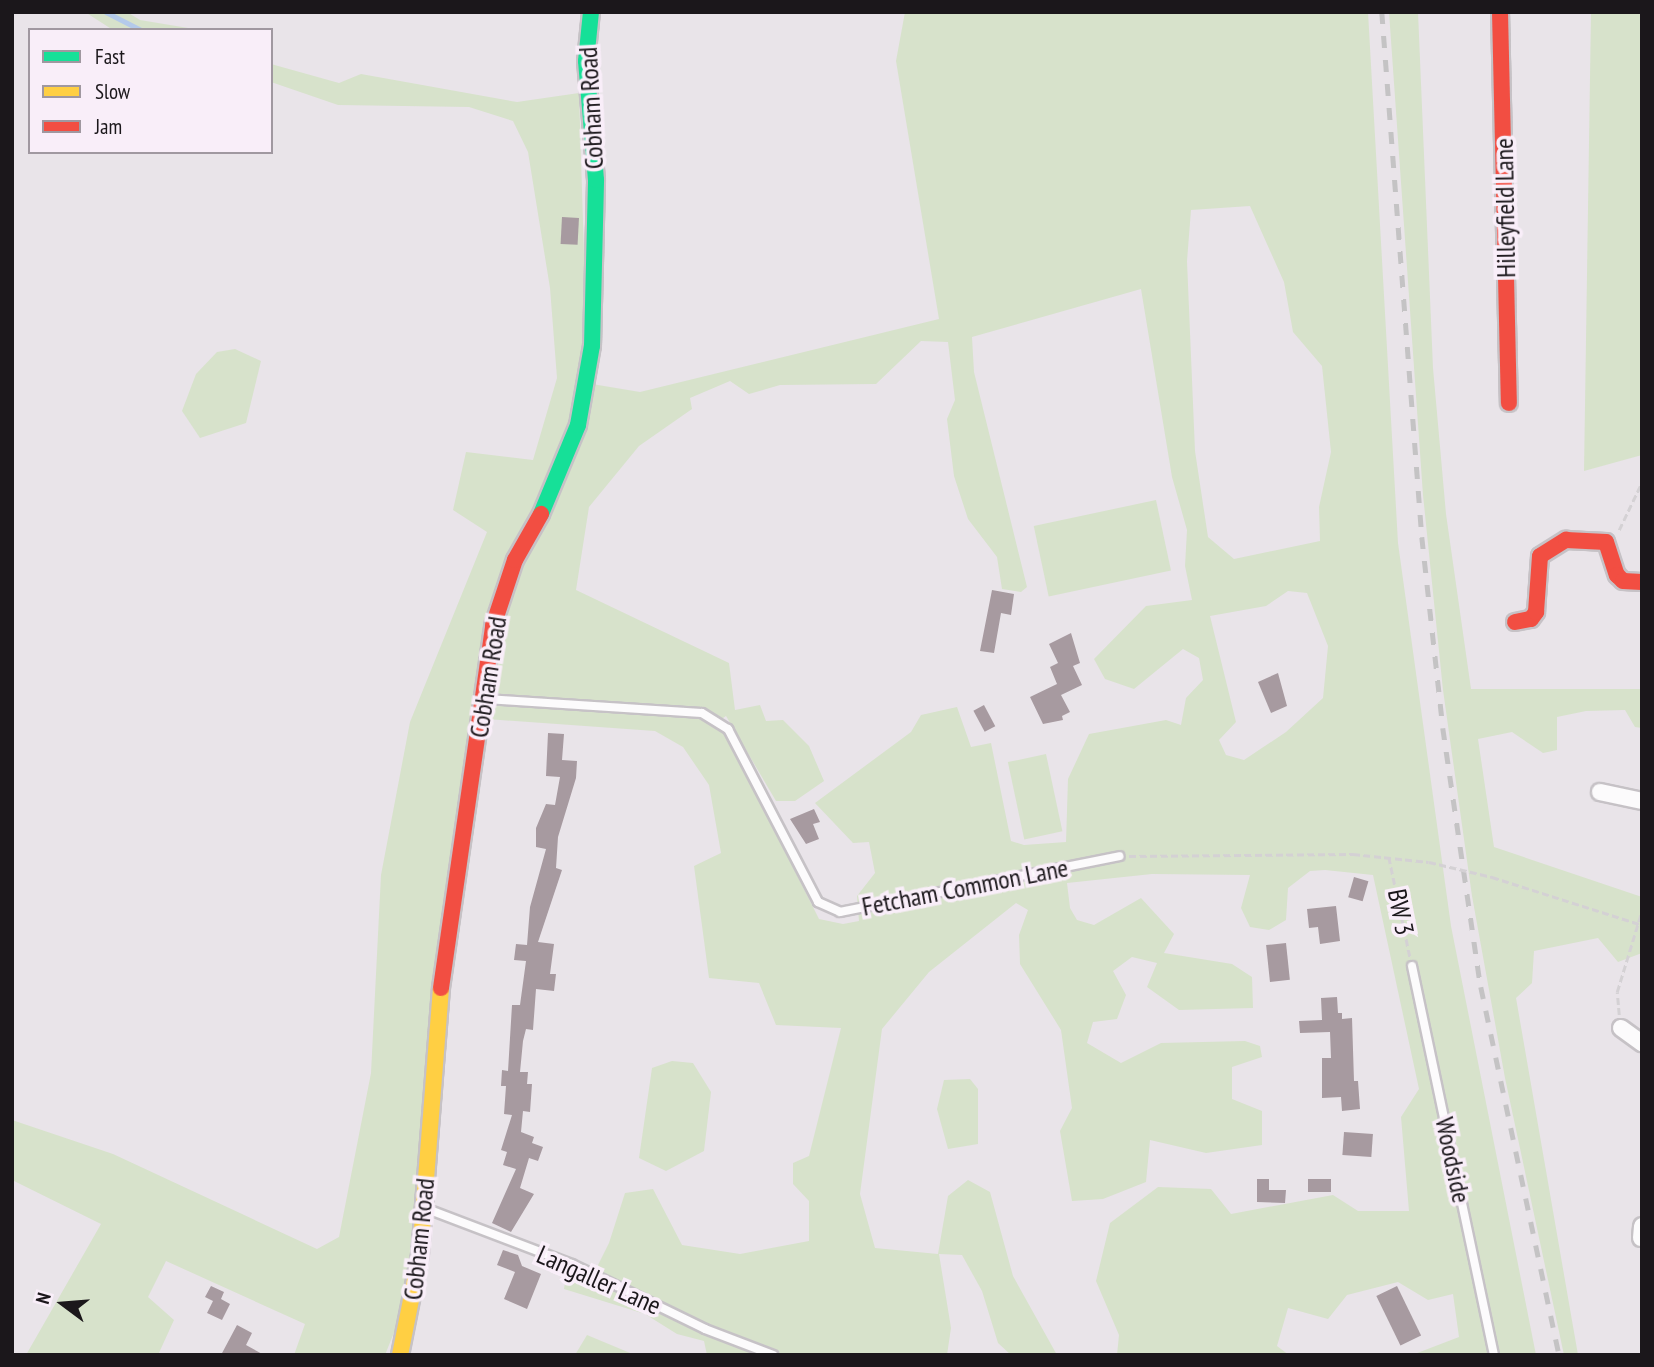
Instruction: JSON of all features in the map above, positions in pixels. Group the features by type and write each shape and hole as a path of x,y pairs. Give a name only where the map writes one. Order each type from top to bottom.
{"street":[{"name":"Cobham Road","path":"400,1355 416,1281 442,972 493,626 515,560 549,501 578,425 592,346 596,180 586,61 591,12"},
{"name":"Hilleyfield Lane","path":"1500,12 1509,403"},
{"path":"1515,622 1531,619 1536,612 1536,568 1547,548 1583,538 1598,538 1612,550 1617,575 1623,581 1642,582"},
{"path":"1601,792 1642,801"},
{"path":"1621,1028 1642,1043"}],"lane":[{"name":"Fetcham Common Lane","path":"483,699 702,713 728,729 818,902 840,912 1119,856"},
{"name":"Woodside","path":"1412,966 1494,1355"},
{"name":"Langaller Lane","path":"424,1208 572,1264 705,1329 774,1355"}],"path":[{"path":"1612,550 1642,482"},
{"path":"1642,651 1642,673"},
{"path":"1119,856 1390,857 1429,862 1492,877 1640,924"},
{"name":"BW 3","path":"1390,857 1412,966"},
{"path":"1621,1028 1617,992 1640,924 1642,910"},
{"path":"176,1355 192,1355"}],"green space":[{"path":"85,12 127,12 140,20 188,28 110,28"},
{"path":"905,12 1368,12 1398,543 1451,926 1536,1355 1412,1355 1459,1337 1453,1294 1428,1300 1398,1282 1347,1295 1328,1319 1288,1308 1277,1346 1289,1355 1117,1355 1119,1335 1096,1281 1110,1223 1158,1187 1211,1189 1231,1214 1333,1195 1358,1211 1409,1211 1401,1117 1419,1089 1373,875 1325,870 1310,871 1288,888 1286,920 1269,930 1250,927 1241,908 1250,875 1152,874 1067,883 1070,908 1077,920 1094,925 1141,898 1174,934 1164,953 1232,964 1252,977 1253,1008 1179,1010 1147,987 1157,963 1132,957 1113,971 1126,995 1117,1019 1093,1022 1087,1043 1121,1063 1161,1043 1245,1041 1260,1046 1262,1057 1232,1067 1232,1099 1262,1111 1262,1145 1206,1153 1150,1140 1146,1182 1103,1199 1072,1201 1060,1131 1072,1108 1061,1030 1020,964 1019,935 1028,910 1016,903 929,972 882,1029 860,1194 875,1248 938,1254 948,1196 968,1180 990,1192 1013,1276 1057,1355 1011,1355 998,1343 982,1291 962,1255 939,1254 951,1328 947,1355 707,1355 704,1341 677,1334 645,1314 564,1289 567,1268 592,1277 609,1243 625,1193 653,1189 682,1245 740,1254 809,1241 809,1201 793,1184 793,1163 809,1156 841,1028 776,1025 759,983 709,978 694,866 721,853 709,785 683,747 655,731 473,718 419,1210 397,1325 385,1355 294,1355 305,1324 166,1261 148,1297 174,1320 158,1355 26,1355 101,1224 12,1180 12,1120 113,1154 317,1249 339,1237 371,1073 381,875 410,722 487,532 453,510 466,452 533,460 557,378 550,288 528,152 513,121 469,107 338,105 273,83 273,65 339,83 361,74 517,102 579,93 585,287 580,382 640,392 939,319 896,61","holes":["1250,206 1284,282 1293,332 1322,366 1331,452 1319,507 1320,541 1234,559 1208,537 1195,451 1187,261 1191,210","1141,289 1172,477 1187,530 1185,566 1192,600 1146,606 1094,659 1105,679 1134,689 1183,649 1199,658 1203,680 1186,698 1181,725 1166,720 1089,734 1068,779 1066,842 1024,845 1011,841 991,743 971,747 957,707 921,715 911,732 815,803 853,843 869,842 875,873 857,896 859,921 843,924 819,919 727,735 711,726 726,716 776,801 795,801 824,781 809,746 783,720 766,721 760,705 735,710 729,663 576,590 589,507 639,446 692,409 690,398 730,381 749,394 780,385 876,384 921,341 948,342 955,400 947,419 954,476 968,519 997,557 1002,589 1021,592 1027,587 974,372 972,337","1288,591 1307,593 1328,646 1323,698 1286,732 1244,760 1226,755 1219,740 1236,722 1210,616 1266,606"]},
{"path":"1389,12 1418,12 1433,368 1446,514 1471,689 1642,689 1642,728 1635,727 1625,710 1586,711 1557,717 1557,750 1543,753 1512,732 1478,739 1494,847 1642,897 1642,953 1618,962 1598,938 1534,951 1532,983 1516,998 1578,1355 1564,1355 1505,1078 1472,896 1443,690 1423,495"},
{"path":"1591,12 1642,12 1642,455 1584,471"},
{"path":"235,349 261,361 246,423 200,438 182,411 196,374 217,352"},
{"path":"1156,500 1171,570 1049,596 1034,526"},
{"path":"1046,754 1062,831 1024,839 1008,762"},
{"path":"672,1061 693,1063 711,1092 704,1151 666,1171 639,1158 652,1068"},
{"path":"970,1079 978,1089 978,1144 948,1149 937,1109 944,1080"},
{"path":"587,1335 635,1355 575,1355"}],"building":[{"path":"562,217 579,218 578,245 561,244"},
{"path":"992,590 1014,594 1011,615 1001,613 994,653 980,651"},
{"path":"1071,633 1080,663 1073,666 1082,685 1061,695 1070,712 1062,716 1063,720 1043,724 1030,697 1057,684 1050,667 1058,663 1049,644"},
{"path":"1278,673 1287,706 1271,713 1258,682"},
{"path":"984,705 995,726 985,732 973,711"},
{"path":"548,733 564,734 562,760 577,761 576,778 558,837 556,868 562,870 538,942 554,944 550,974 556,974 554,991 536,989 533,1030 526,1029 520,1072 528,1072 527,1084 532,1084 530,1112 523,1111 521,1132 534,1137 532,1143 543,1147 538,1161 529,1158 520,1188 534,1194 511,1232 492,1223 516,1169 503,1165 507,1152 501,1150 512,1115 504,1114 506,1086 501,1086 502,1070 508,1071 512,1005 520,1005 526,961 514,960 516,944 527,945 530,907 546,849 536,847 536,828 546,804 555,805 560,777 546,776"},
{"path":"814,809 820,822 813,824 819,839 806,844 790,819"},
{"path":"1354,877 1368,881 1363,901 1348,897"},
{"path":"1336,906 1340,941 1320,944 1318,927 1309,928 1307,909"},
{"path":"1286,943 1290,980 1270,982 1266,945"},
{"path":"1337,997 1338,1013 1342,1013 1342,1019 1352,1018 1354,1081 1358,1081 1360,1109 1342,1111 1341,1097 1322,1098 1322,1058 1331,1058 1330,1032 1300,1033 1299,1021 1322,1020 1321,998"},
{"path":"1344,1132 1373,1134 1371,1157 1342,1155"},
{"path":"1257,1179 1269,1179 1269,1190 1286,1190 1285,1203 1257,1202"},
{"path":"1308,1179 1331,1179 1331,1192 1308,1192"},
{"path":"503,1250 518,1255 522,1266 541,1274 527,1309 504,1299 515,1272 497,1265"},
{"path":"211,1286 224,1292 221,1299 230,1304 222,1320 207,1313 213,1301 205,1297"},
{"path":"1397,1286 1421,1335 1400,1346 1376,1296"},
{"path":"237,1325 252,1333 246,1345 264,1355 221,1355"}],"waterway":[{"path":"106,12 137,28"}],"railway":[{"path":"1382,12 1422,537 1443,728 1481,987 1559,1355"}],"traffic: fast":[{"path":"541,514 578,425 592,346 596,180 586,61 591,12"}],"traffic: slow":[{"path":"400,1355 420,1255 441,988"}],"traffic: jam":[{"path":"1500,12 1509,403"},
{"path":"441,988 493,626 515,560 541,514"},
{"path":"1515,622 1531,619 1536,612 1540,556 1566,540 1606,542 1617,575 1623,581 1642,582"}]}
